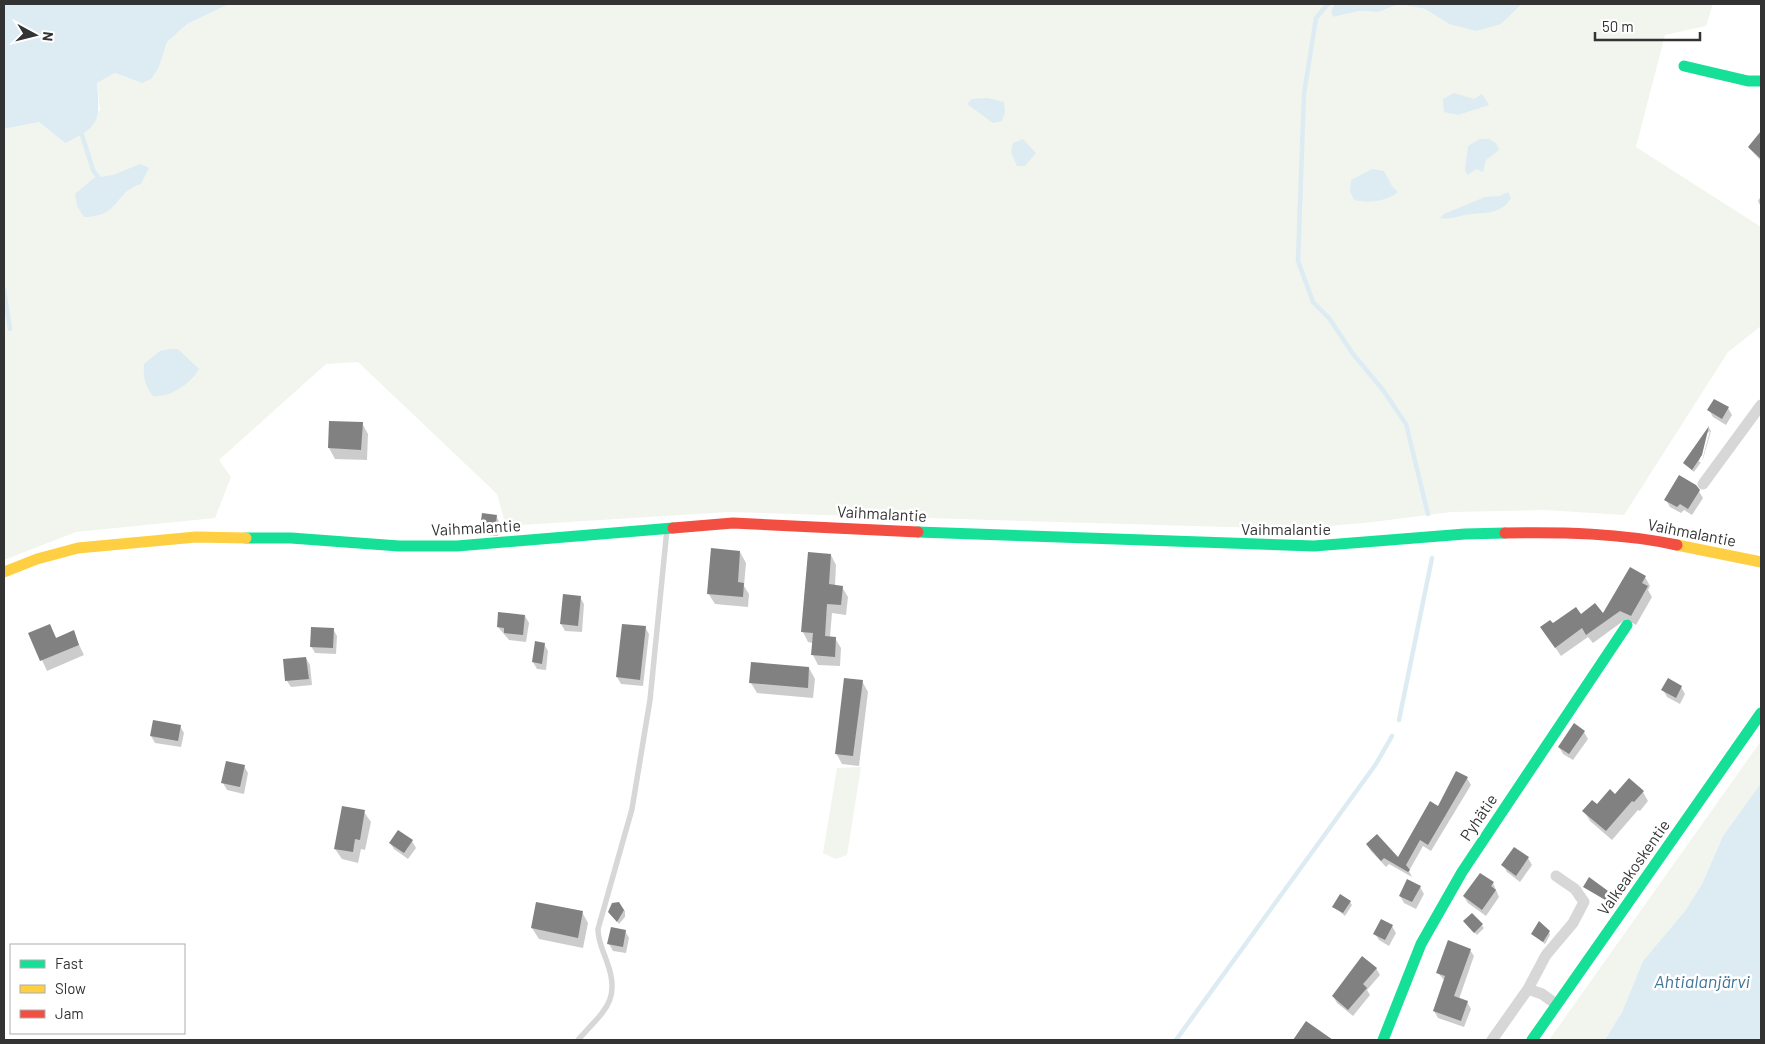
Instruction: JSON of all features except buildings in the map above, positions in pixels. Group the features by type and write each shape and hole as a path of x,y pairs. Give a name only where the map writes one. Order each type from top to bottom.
{"street":[{"path":"1684,66 1748,81 1761,81"},
{"path":"1704,484 1761,406"},
{"name":"Vaihmalantie","path":"4,572 38,559 78,548 196,537 291,538 399,546 457,546 733,522 993,535 1314,546 1465,534 1568,532 1646,538 1761,562"},
{"name":"Pyhätie","path":"1383,1040 1421,944 1462,872 1627,625"},
{"name":"Valkeakoskentie","path":"1532,1040 1761,713"},
{"path":"1492,1040 1528,989 1546,955 1573,923 1584,902 1575,889 1556,876"},
{"path":"1528,989 1542,994 1556,1004"}],"lane":[{"path":"578,1040 606,1008 612,997 613,981 598,940 599,923 632,809 650,700 667,528"}],"shaded area":[{"path":"229,4 1335,4 1331,11 1334,17 1359,11 1378,12 1399,4 1425,9 1449,24 1501,24 1522,4 1713,4 1706,26 1665,35 1636,147 1761,227 1761,326 1728,352 1624,515 1545,510 1451,512 1295,529 728,512 506,526 497,494 358,362 326,364 219,460 231,477 215,518 76,532 4,560 4,129 39,122 65,143 100,110 97,83 115,73 142,83 159,67 167,42 187,24"},
{"path":"1761,741 1761,783 1723,836 1702,884 1685,911 1643,961 1622,1012 1605,1040 1549,1040"},
{"path":"861,767 847,855 836,859 823,853 837,768"}],"water":[{"path":"4,4 229,4 187,24 167,42 159,67 151,79 142,83 115,73 97,83 98,114 96,120 86,132 65,143 39,122 4,129"},
{"path":"1335,4 1399,4 1378,12 1359,11 1333,17 1331,11"},
{"path":"1399,4 1522,4 1501,24 1476,31 1449,24 1425,9"},
{"path":"1454,93 1474,99 1482,94 1489,105 1458,115 1444,112 1443,99"},
{"path":"988,98 1004,102 1005,112 1002,121 993,123 967,104 972,99"},
{"path":"1023,139 1036,153 1025,166 1017,166 1011,152 1013,143"},
{"path":"1480,139 1489,139 1496,143 1499,150 1486,160 1483,172 1476,169 1468,175 1465,171 1468,146"},
{"path":"140,164 149,168 141,184 132,187 105,213 84,217 77,206 75,194 94,178 113,175"},
{"path":"1372,169 1384,171 1392,186 1398,192 1388,198 1377,201 1354,200 1350,191 1351,180"},
{"path":"1508,192 1511,198 1502,208 1484,213 1440,218 1444,214 1485,197 1500,196"},
{"path":"178,349 199,369 180,388 167,395 153,396 145,381 144,364 160,351"},
{"name":"Ahtialanjärvi","path":"1761,783 1761,1040 1605,1040 1622,1012 1643,961 1685,911 1702,884 1723,836"}],"waterway":[{"path":"1328,4 1316,18 1304,94 1298,261 1313,302 1329,318 1353,354 1383,390 1406,424 1428,514"},
{"path":"82,135 93,170 98,177"},
{"path":"4,290 10,329"},
{"path":"1399,720 1432,558"},
{"path":"1176,1040 1376,764 1392,736"}],"traffic: fast":[{"path":"1684,66 1748,81 1761,81"},
{"path":"246,538 291,538 399,546 457,546 673,528"},
{"path":"918,532 1314,546 1465,534 1505,533"},
{"path":"1383,1040 1421,944 1462,872 1627,625"},
{"path":"1532,1040 1761,713"}],"traffic: slow":[{"path":"4,572 37,559 78,548 196,537 246,538"},
{"path":"1677,545 1761,562"}],"traffic: jam":[{"path":"673,528 733,523 918,532"},
{"path":"1505,533 1591,534 1677,545"}]}
